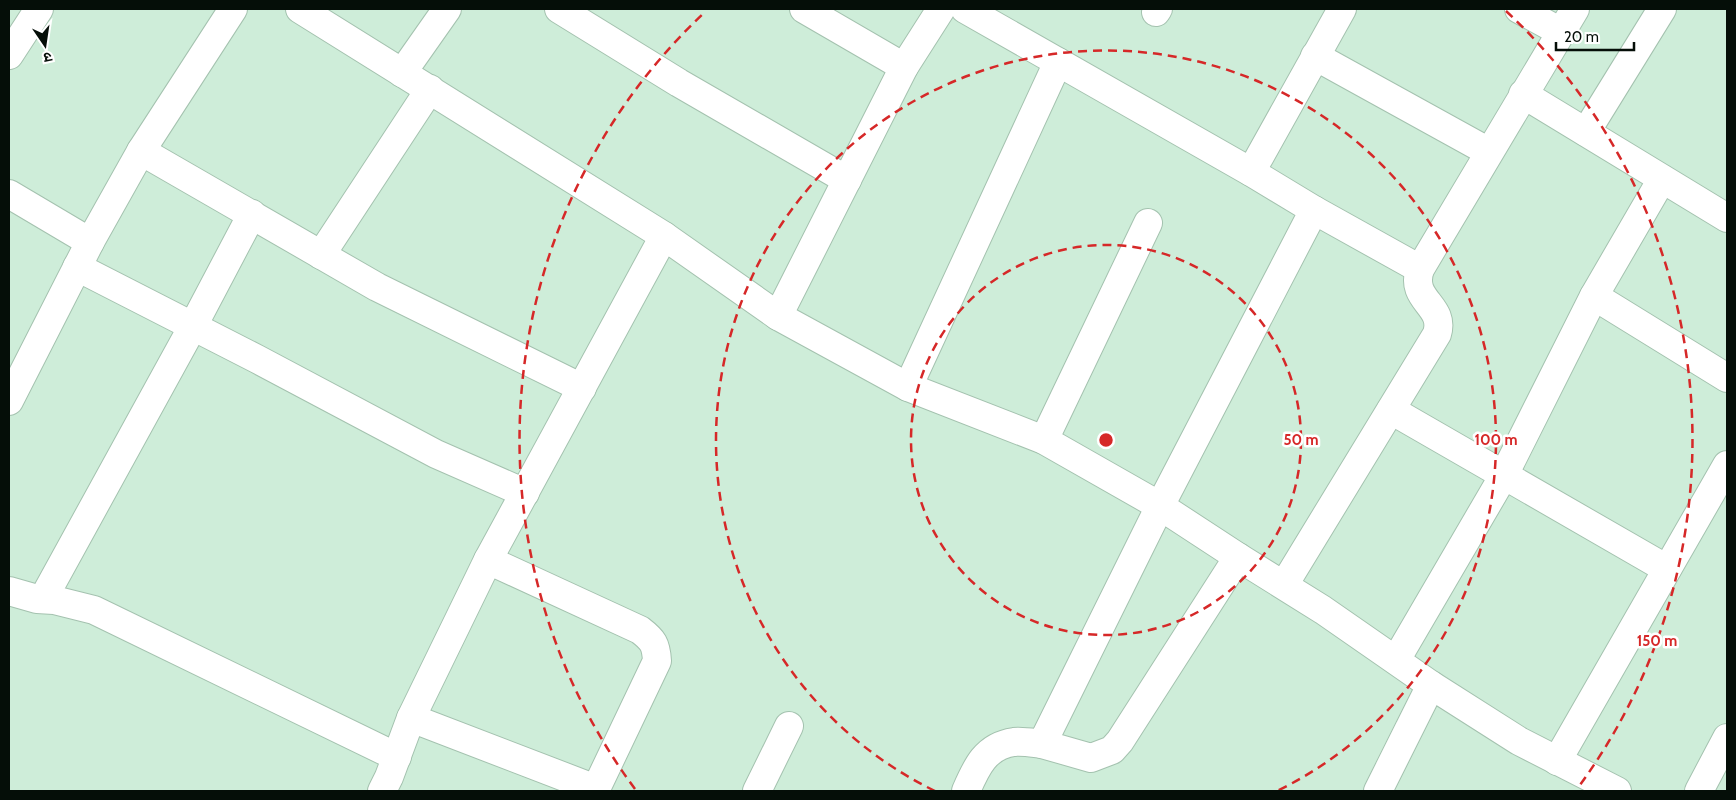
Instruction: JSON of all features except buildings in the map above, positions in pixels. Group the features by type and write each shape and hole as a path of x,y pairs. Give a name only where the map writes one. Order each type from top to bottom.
{"street":[{"path":"9,55 38,9"},
{"path":"9,401 90,242 141,151 233,9"},
{"path":"300,9 664,236 778,316 908,387 1044,440 1160,506 1323,610 1431,685 1519,741 1617,791"},
{"path":"402,73 447,9"},
{"path":"559,9 679,83 846,180"},
{"path":"804,9 904,68"},
{"path":"778,316 904,68 941,9"},
{"path":"965,9 1420,269"},
{"path":"1251,172 1342,9"},
{"path":"1284,585 1437,334 1440,326 1432,307 1423,298 1416,279 1420,269 1568,20 1519,9"},
{"path":"1586,132 1662,9"},
{"path":"1316,56 1489,152"},
{"path":"908,387 1058,62"},
{"path":"321,255 430,89"},
{"path":"1523,94 1727,218"},
{"path":"141,151 377,287 582,388"},
{"path":"1396,660 1504,475 1594,296 1662,179"},
{"path":"9,194 90,242"},
{"path":"1042,744 1160,506 1314,210"},
{"path":"43,599 194,326 252,214"},
{"path":"1044,440 1148,223"},
{"path":"382,791 411,718 488,560 664,236"},
{"path":"77,267 194,326 436,454 526,493"},
{"path":"1594,296 1727,378"},
{"path":"1391,410 1667,569"},
{"path":"1557,761 1727,465"},
{"path":"966,791 978,765 999,746 1015,742 1042,744 1091,758 1112,750 1120,741 1238,557"},
{"path":"411,718 595,790 656,661 656,648 651,639 640,630 488,560"},
{"path":"9,590 37,599 72,604 94,610 396,757"},
{"path":"1378,791 1431,685"},
{"path":"757,791 789,726"},
{"path":"1712,780 1727,738"}]}
